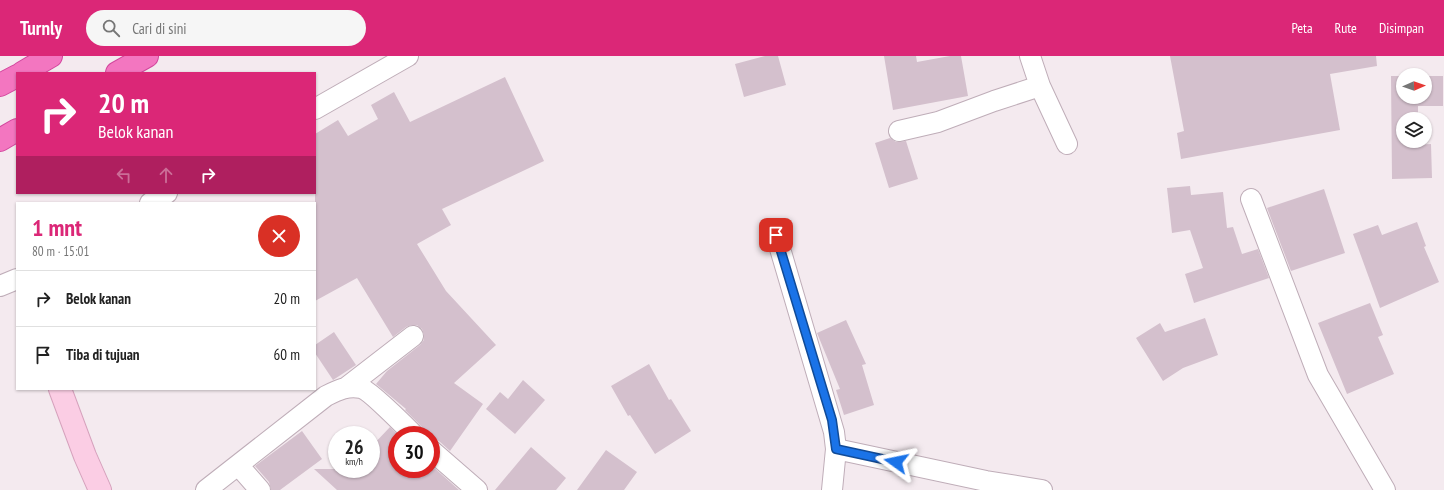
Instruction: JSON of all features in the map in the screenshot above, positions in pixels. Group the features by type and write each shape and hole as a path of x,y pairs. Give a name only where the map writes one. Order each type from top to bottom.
{"highway":[{"path":"24,72 52,56"},
{"path":"119,72 147,56"},
{"path":"0,85 16,77"},
{"path":"0,140 16,131"}],"street":[{"path":"316,108 408,56"},
{"path":"1030,56 1040,86 1067,144"},
{"path":"899,131 938,122 1040,86"},
{"path":"152,202 165,194"},
{"path":"1251,200 1318,375 1385,490"},
{"path":"776,235 832,420 836,449 832,490"},
{"path":"0,286 16,279"},
{"path":"347,387 413,336"},
{"path":"206,490 326,396 340,389 347,387 367,390 405,426"},
{"path":"60,390 85,456 100,490"},
{"path":"836,449 986,481 1042,490"},
{"path":"440,458 477,490"},
{"path":"238,465 260,490"}],"building":[{"path":"765,56 778,56 786,85 744,97 735,64"},
{"path":"884,56 916,56 917,62 950,56 961,56 968,96 893,110"},
{"path":"1170,56 1376,56 1377,66 1330,74 1340,130 1181,159 1177,133 1184,131"},
{"path":"1391,76 1396,76 1396,104 1432,104 1432,76 1443,76 1443,106 1418,106 1418,112 1396,112 1396,148 1431,148 1432,178 1392,179"},
{"path":"505,77 544,161 442,209 451,225 417,244 446,291 496,345 454,383 483,404 450,451 440,442 440,426 421,426 405,410 406,409 376,384 387,371 420,345 424,340 422,329 417,325 411,325 393,337 357,278 316,300 316,133 338,120 348,136 378,119 371,105 394,92 410,122"},
{"path":"890,138 896,142 906,141 918,179 889,188 875,143"},
{"path":"1190,186 1191,195 1223,192 1227,228 1233,227 1242,254 1258,249 1269,278 1194,303 1185,274 1203,268 1190,230 1172,233 1167,188"},
{"path":"1324,189 1345,253 1291,271 1267,208"},
{"path":"1417,222 1426,246 1424,247 1439,282 1380,308 1353,234 1378,225 1382,235"},
{"path":"1370,303 1383,335 1378,337 1394,374 1347,394 1318,323"},
{"path":"1205,318 1218,355 1183,368 1163,381 1136,338 1160,323 1165,332"},
{"path":"846,320 866,364 862,365 874,405 844,415 836,390 840,389 817,333"},
{"path":"334,332 356,365 333,380 316,354 316,344"},
{"path":"649,364 669,400 671,399 691,431 655,454 630,415 628,416 611,386"},
{"path":"523,380 545,400 515,434 486,409 500,392 508,399"},
{"path":"388,429 388,478 440,478 440,473 459,490 337,490 314,469 328,469 328,478 380,478 380,438"},
{"path":"302,431 322,459 280,490 271,490 269,482 255,466"},
{"path":"531,447 566,478 556,490 495,490"},
{"path":"606,450 637,472 624,490 577,490"}],"route":[{"path":"776,235 832,420 836,449 896,462"}]}
